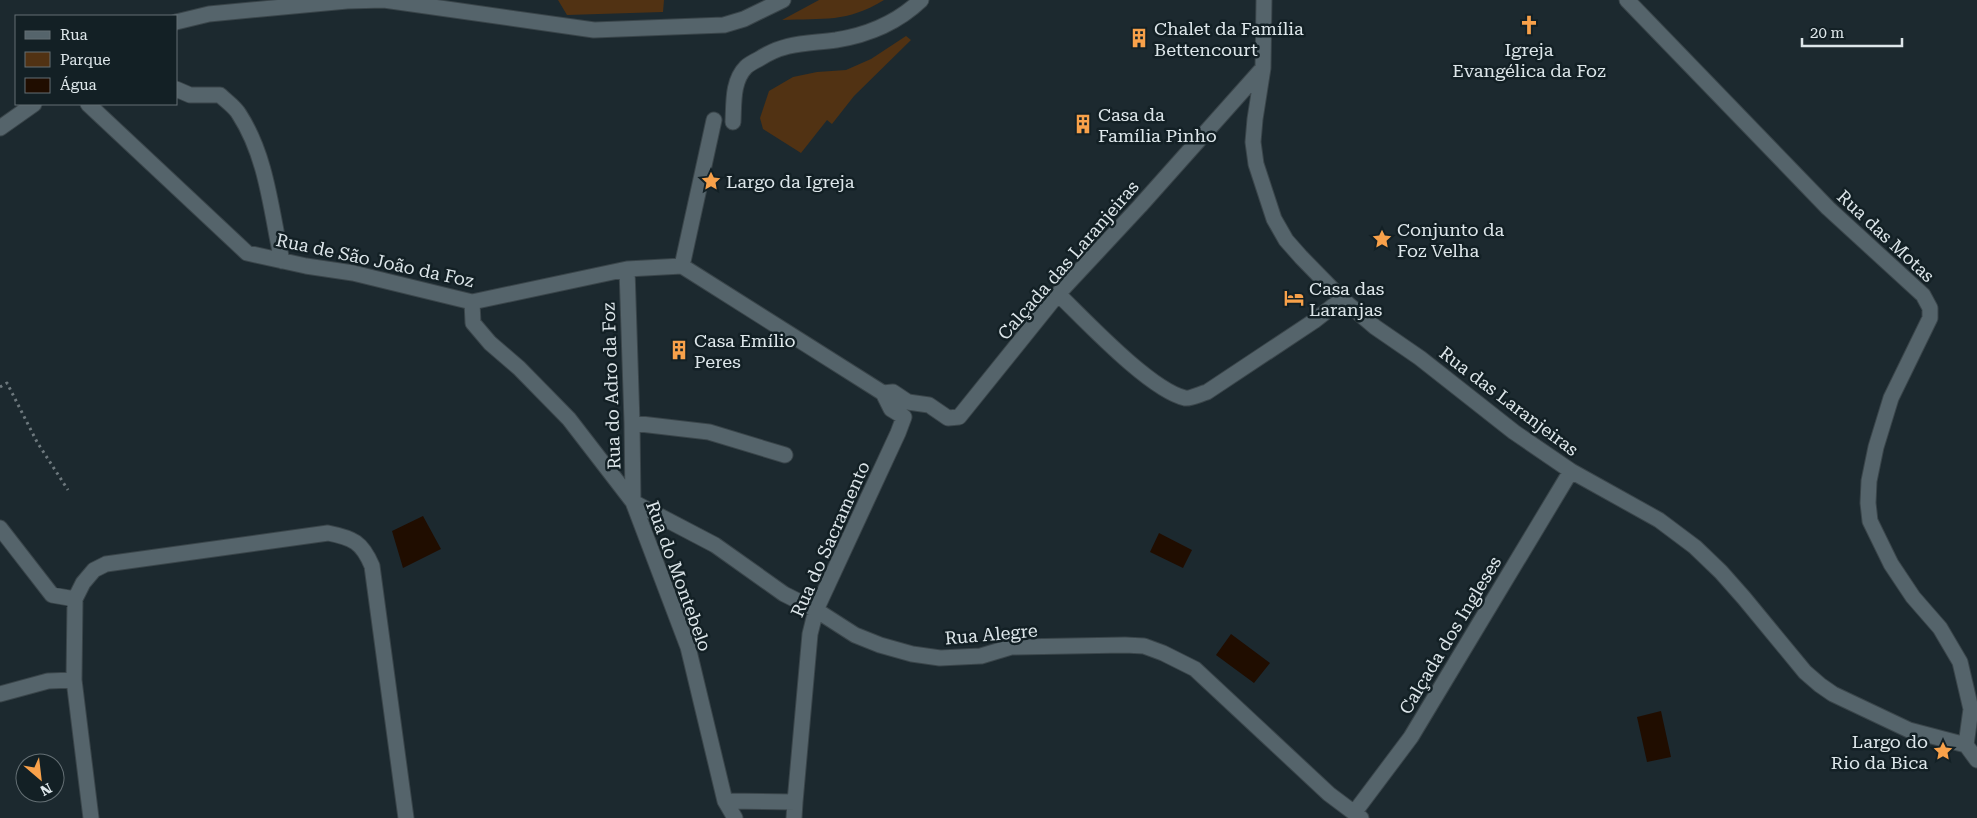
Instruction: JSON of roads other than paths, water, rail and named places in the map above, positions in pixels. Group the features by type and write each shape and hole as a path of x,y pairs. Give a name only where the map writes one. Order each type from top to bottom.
{"street":[{"path":"178,22 209,14 284,4 384,0 594,30 724,25 744,19 783,0"},
{"path":"733,122 736,86 745,67 770,52 794,44 836,40 870,32 895,19 921,0"},
{"name":"Rua das Laranjeiras","path":"1264,0 1263,68 1253,142 1256,164 1266,196 1274,219 1286,240 1342,299 1375,327 1420,358 1514,432 1571,471 1659,520 1695,547 1738,591 1805,672 1832,694 1909,730 1966,746"},
{"name":"Rua das Motas","path":"1627,0 1828,208 1923,295 1930,308 1930,318 1892,398 1881,431 1869,481 1868,503 1870,521 1892,564 1913,597 1940,628 1960,662 1971,708 1966,746"},
{"name":"Calçada das Laranjeiras","path":"883,393 893,392 908,402 929,405 948,418 959,417 1058,294 1140,206 1263,68"},
{"path":"178,91 190,95 220,95 239,112 257,151 266,177 282,261"},
{"path":"0,128 33,105"},
{"name":"Rua de São João da Foz","path":"89,105 247,253 306,266 353,273 472,302 627,269 682,266"},
{"path":"714,120 682,266 883,393"},
{"name":"Rua do Adro da Foz","path":"627,269 633,502"},
{"path":"1058,294 1133,364 1169,392 1187,398 1207,392 1314,321 1342,299"},
{"name":"Rua do Montebelo","path":"472,302 473,323 569,419 633,502 688,647 725,801 736,818"},
{"name":"Rua do Sacramento","path":"795,802 810,634 816,610 904,417 891,409 883,393"},
{"path":"632,423 709,432 785,455"},
{"name":"Calçada dos Ingleses","path":"1358,816 1411,737 1571,471"},
{"name":"Rua Alegre","path":"633,502 715,545 784,594 816,610 854,634 880,645 912,654 940,658 981,656 1010,647 1125,645 1144,646 1163,653 1195,669 1329,794 1358,816"},
{"path":"0,528 4,544 52,596 76,599"},
{"path":"91,818 74,680 76,599 83,583 94,570 106,564 328,533 346,536 359,544 366,552 372,566 406,818"},
{"path":"0,694 48,681 74,680"},
{"path":"1966,746 1977,760"},
{"path":"725,801 795,802 794,818"}],"water":[{"path":"423,516 441,549 403,568 392,531"},
{"path":"1159,533 1192,550 1183,568 1150,552"},
{"path":"1231,634 1270,663 1254,683 1216,655"},
{"path":"1661,711 1671,757 1647,762 1637,717"}],"place":[{"name":"Igreja Evangélica da Foz","path":"1529,25"},
{"name":"Chalet da Família Bettencourt","path":"1139,38"},
{"name":"Casa da Família Pinho","path":"1083,124"},
{"name":"Largo da Igreja","path":"711,181"},
{"name":"Conjunto da Foz Velha","path":"1382,239"},
{"name":"Casa das Laranjas","path":"1294,298"},
{"name":"Casa Emílio Peres","path":"679,350"},
{"name":"Largo do Rio da Bica","path":"1943,751"}]}
